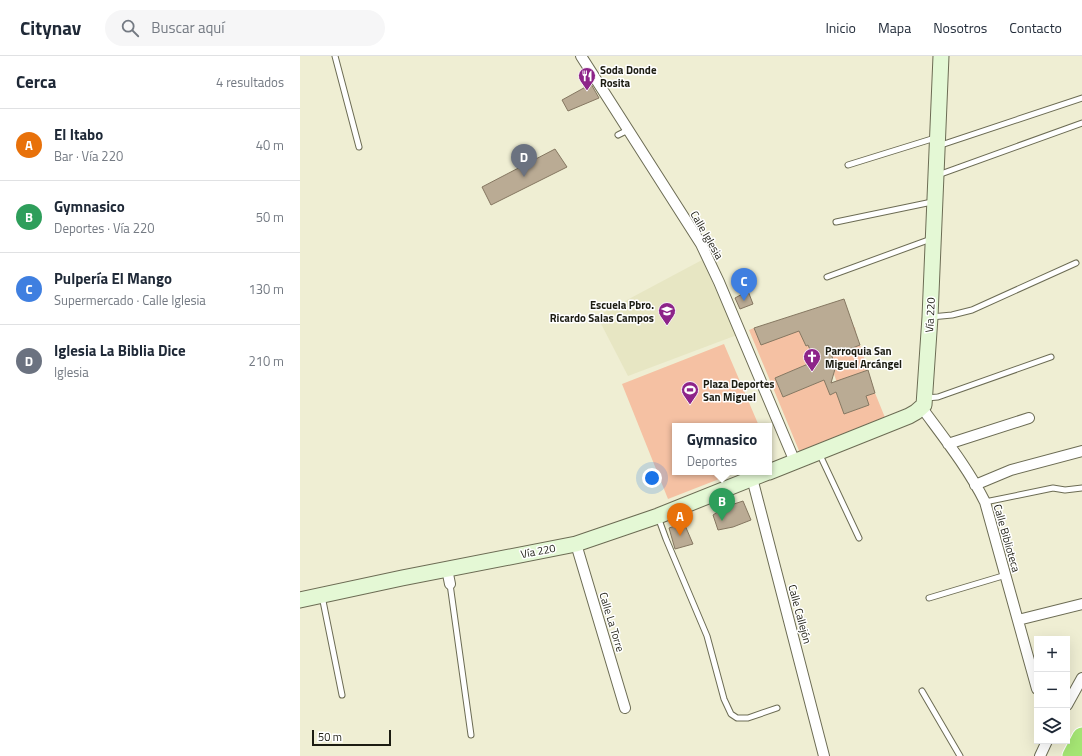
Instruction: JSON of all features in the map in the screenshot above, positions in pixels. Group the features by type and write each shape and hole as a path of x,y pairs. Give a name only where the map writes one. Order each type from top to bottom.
{"highway":[{"path":"1072,756 1082,737"}],"main road":[{"name":"Vía 220","path":"772,471 909,416 924,403 934,238 941,56"},
{"name":"Vía 220","path":"300,600 576,544 658,516 760,475"}],"street":[{"name":"Calle Iglesia","path":"581,56 623,132 701,244 719,282 795,462"},
{"name":"Calle Biblioteca","path":"924,403 984,502 1006,575 1034,678"},
{"path":"948,444 1029,418"},
{"path":"975,485 1011,470 1082,451"},
{"name":"Calle Callejón","path":"752,478 824,756"},
{"name":"Calle La Torre","path":"576,544 625,708"},
{"path":"447,569 450,584"},
{"path":"1018,620 1082,604"},
{"path":"1070,700 1082,678"},
{"path":"1040,756 1046,744"}],"lane":[{"path":"335,56 359,147"},
{"path":"848,165 938,142 1082,98"},
{"path":"936,176 1082,122"},
{"path":"836,222 935,201"},
{"path":"827,277 934,238"},
{"path":"930,317 952,315 972,310 1076,263"},
{"path":"924,403 1051,356"},
{"path":"819,452 859,538"},
{"path":"984,502 1053,488 1065,490 1082,488"},
{"path":"658,516 666,539 707,636 724,699 731,714 737,718 748,718 777,708"},
{"path":"928,598 1006,575"},
{"path":"450,584 471,735"},
{"path":"322,595 342,695"},
{"path":"922,691 960,756"}],"shaded area":[{"name":"Escuela Pbro. Ricardo Salas Campos","path":"702,260 737,335 628,376 597,316"},
{"path":"793,316 806,346 855,327 856,334 822,347 815,361 775,378 783,397 824,380 830,395 836,392 844,414 869,405 866,396 875,393 886,420 800,453 749,330 754,328 761,344"},
{"name":"Plaza Deportes San Miguel","path":"724,344 758,423 672,423 672,475 729,475 668,499 622,384"},
{"path":"860,345 868,370 845,378 846,383 838,386 834,374 835,369 827,358"}],"building":[{"name":"Soda Donde Rosita","path":"591,84 599,98 568,111 562,100"},
{"path":"555,149 567,167 491,205 482,187"},
{"path":"748,291 753,304 740,309 735,298"},
{"path":"844,299 860,345 832,356 835,369 831,383 868,370 875,393 866,396 869,405 844,414 836,392 830,395 824,380 783,397 775,378 815,361 808,345 806,346 799,331 761,345 754,328"},
{"path":"743,501 751,520 733,527 718,530 713,515 725,507"},
{"path":"684,523 693,544 675,549 669,528"}],"place":[{"name":"Soda Donde Rosita","path":"587,91"},
{"name":"Iglesia La Biblia Dice","path":"524,177"},
{"name":"Pulpería El Mango","path":"744,301"},
{"name":"Escuela Pbro. Ricardo Salas Campos","path":"667,326"},
{"name":"Parroquia San Miguel Arcángel","path":"812,372"},
{"name":"Plaza Deportes San Miguel","path":"690,405"},
{"name":"Gymnasico","path":"722,521"},
{"name":"El Itabo","path":"680,536"}]}
